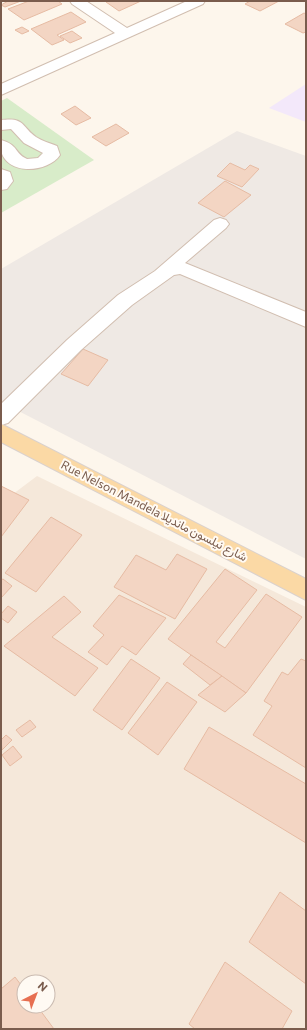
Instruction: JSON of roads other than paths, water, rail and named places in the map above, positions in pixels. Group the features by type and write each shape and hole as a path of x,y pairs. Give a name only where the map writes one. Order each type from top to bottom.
{"main road":[{"name":"Rue Nelson Mandela شارع نيلسون مانديلا","path":"1,432 306,590"}],"street":[{"path":"77,1 126,34"},
{"path":"1,90 198,1"},
{"path":"1,125 10,124 17,126 31,141 51,150 52,155 47,160 37,164 28,165 13,158 9,149 1,145"},
{"path":"1,174 4,176 5,181 1,185"},
{"path":"1,417 74,345 125,300 159,275 220,224"},
{"path":"159,275 170,268 182,268 306,320"}]}
